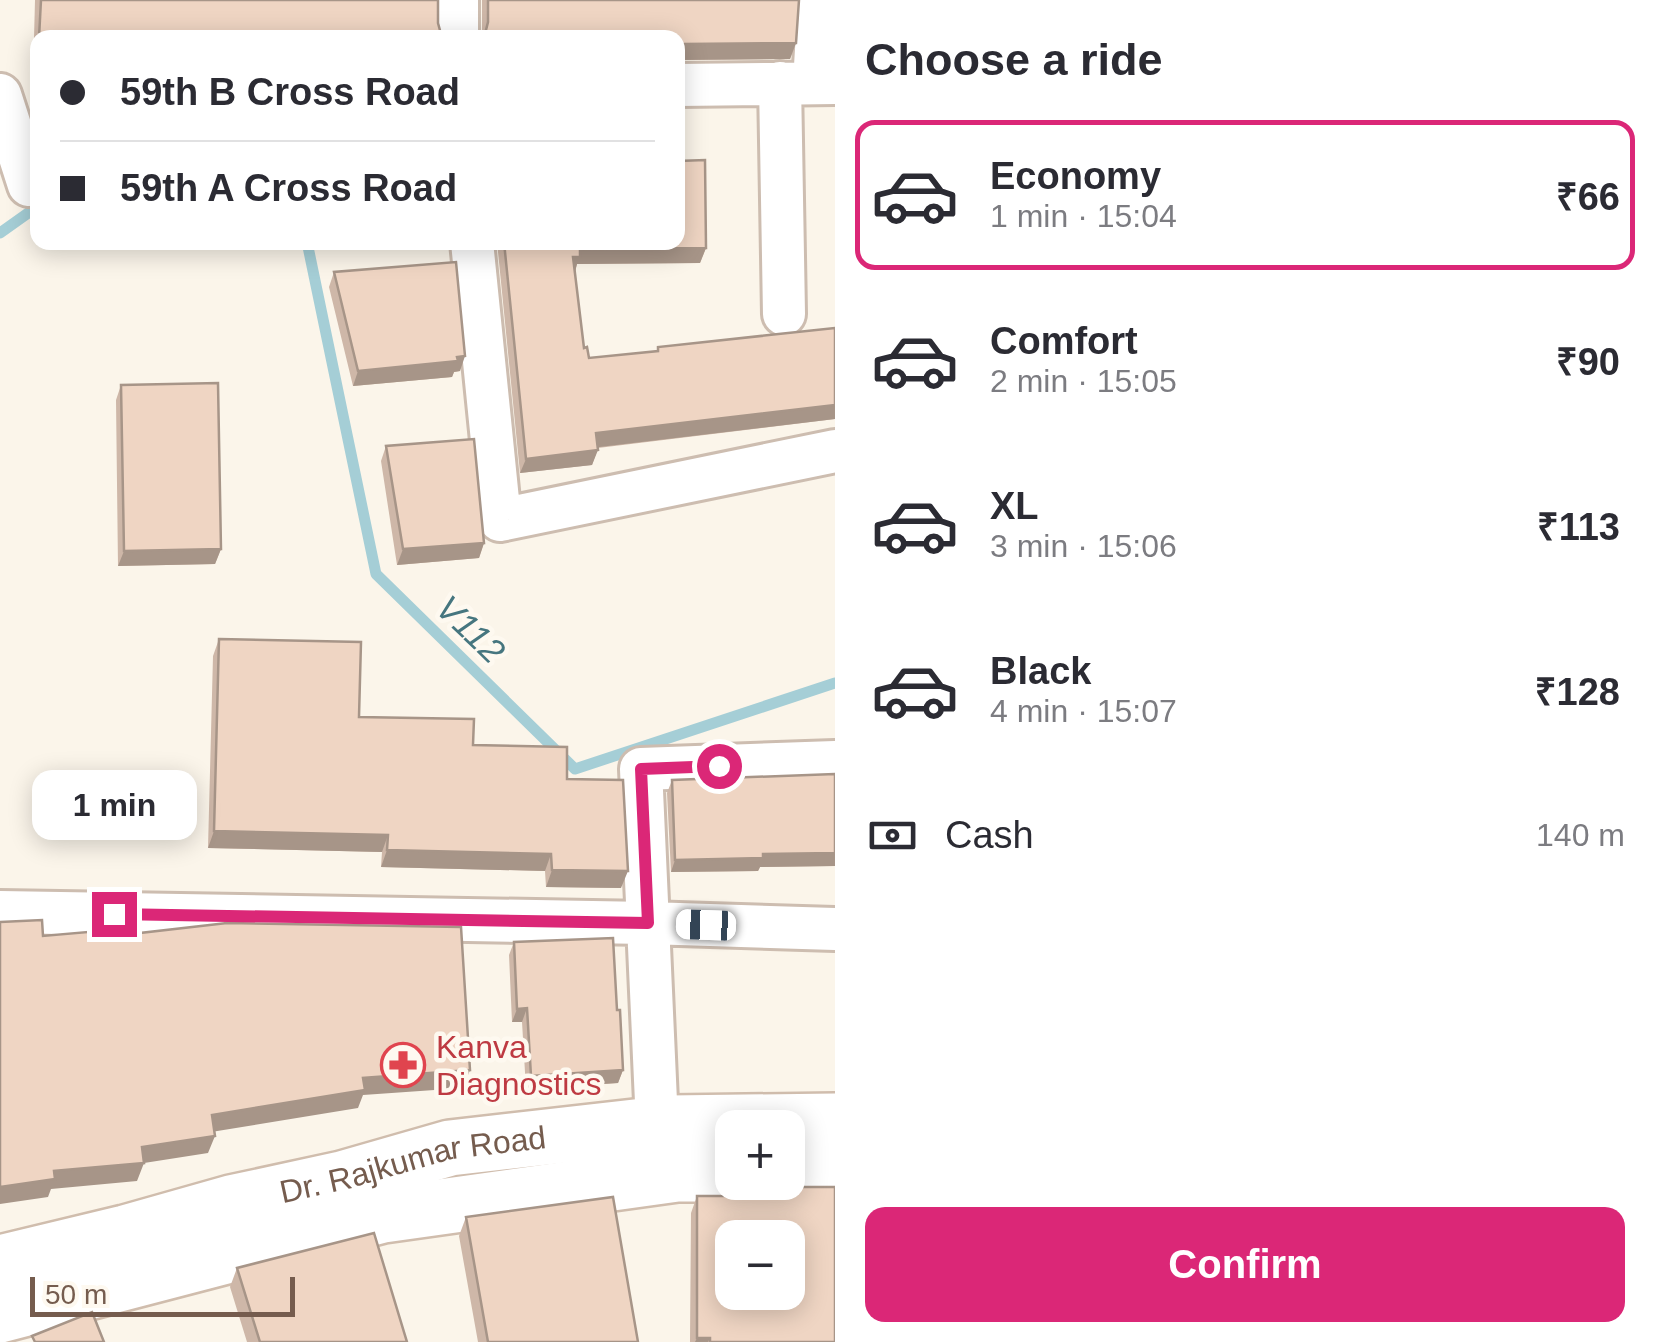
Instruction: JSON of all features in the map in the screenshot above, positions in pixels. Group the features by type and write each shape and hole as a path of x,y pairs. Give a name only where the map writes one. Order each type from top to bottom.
{"main road":[{"name":"Dr. Rajkumar Road","path":"0,1262 125,1233 231,1202 342,1179 450,1148 657,1124 835,1121"},
{"path":"805,1173 835,1173"},
{"name":"Dr. Rajkumar Road","path":"0,1315 383,1216 677,1174 715,1174"}],"street":[{"path":"457,0 457,30"},
{"path":"784,314 819,0"},
{"path":"685,85 810,83"},
{"path":"0,95 29,185"},
{"path":"473,250 500,520 835,450"},
{"path":"657,1124 641,769 835,762"},
{"path":"0,912 835,929"}],"building":[{"path":"41,0 438,0 440,30 39,30"},
{"path":"488,0 799,0 796,43 685,44 685,30 486,30"},
{"path":"705,160 706,248 685,248 685,161"},
{"path":"505,250 580,250 580,257 573,257 584,348 587,347 589,358 835,328 835,405 596,433 598,450 526,459"},
{"path":"456,262 465,356 457,357 458,361 358,371 334,272"},
{"path":"218,383 221,549 124,551 121,385"},
{"path":"474,439 484,543 403,549 386,446"},
{"path":"219,639 361,642 359,717 474,719 473,745 567,747 567,779 623,780 628,871 552,870 551,854 387,850 388,835 214,831"},
{"path":"835,774 835,853 675,860 672,780"},
{"path":"42,920 43,936 122,929 122,935 227,923 461,927 470,1070 363,1078 365,1090 212,1115 215,1136 142,1147 144,1163 54,1171 55,1179 0,1187 0,922"},
{"path":"613,938 623,1070 531,1076 527,1008 517,1009 514,942"},
{"path":"805,1187 835,1187 835,1342 710,1342 710,1338 697,1338 697,1196 715,1196 715,1200 805,1200"},
{"path":"613,1197 638,1342 488,1342 466,1217"},
{"path":"374,1233 407,1342 260,1342 237,1268"},
{"path":"92,1312 104,1342 35,1342 32,1336"}],"waterway":[{"name":"V112","path":"0,233 30,212"},
{"name":"V112","path":"309,250 376,574 575,769 835,683"}],"place":[{"name":"Kanva Diagnostics","path":"403,1065"}],"route":[{"path":"114,914 648,923 641,769 719,766"}]}
